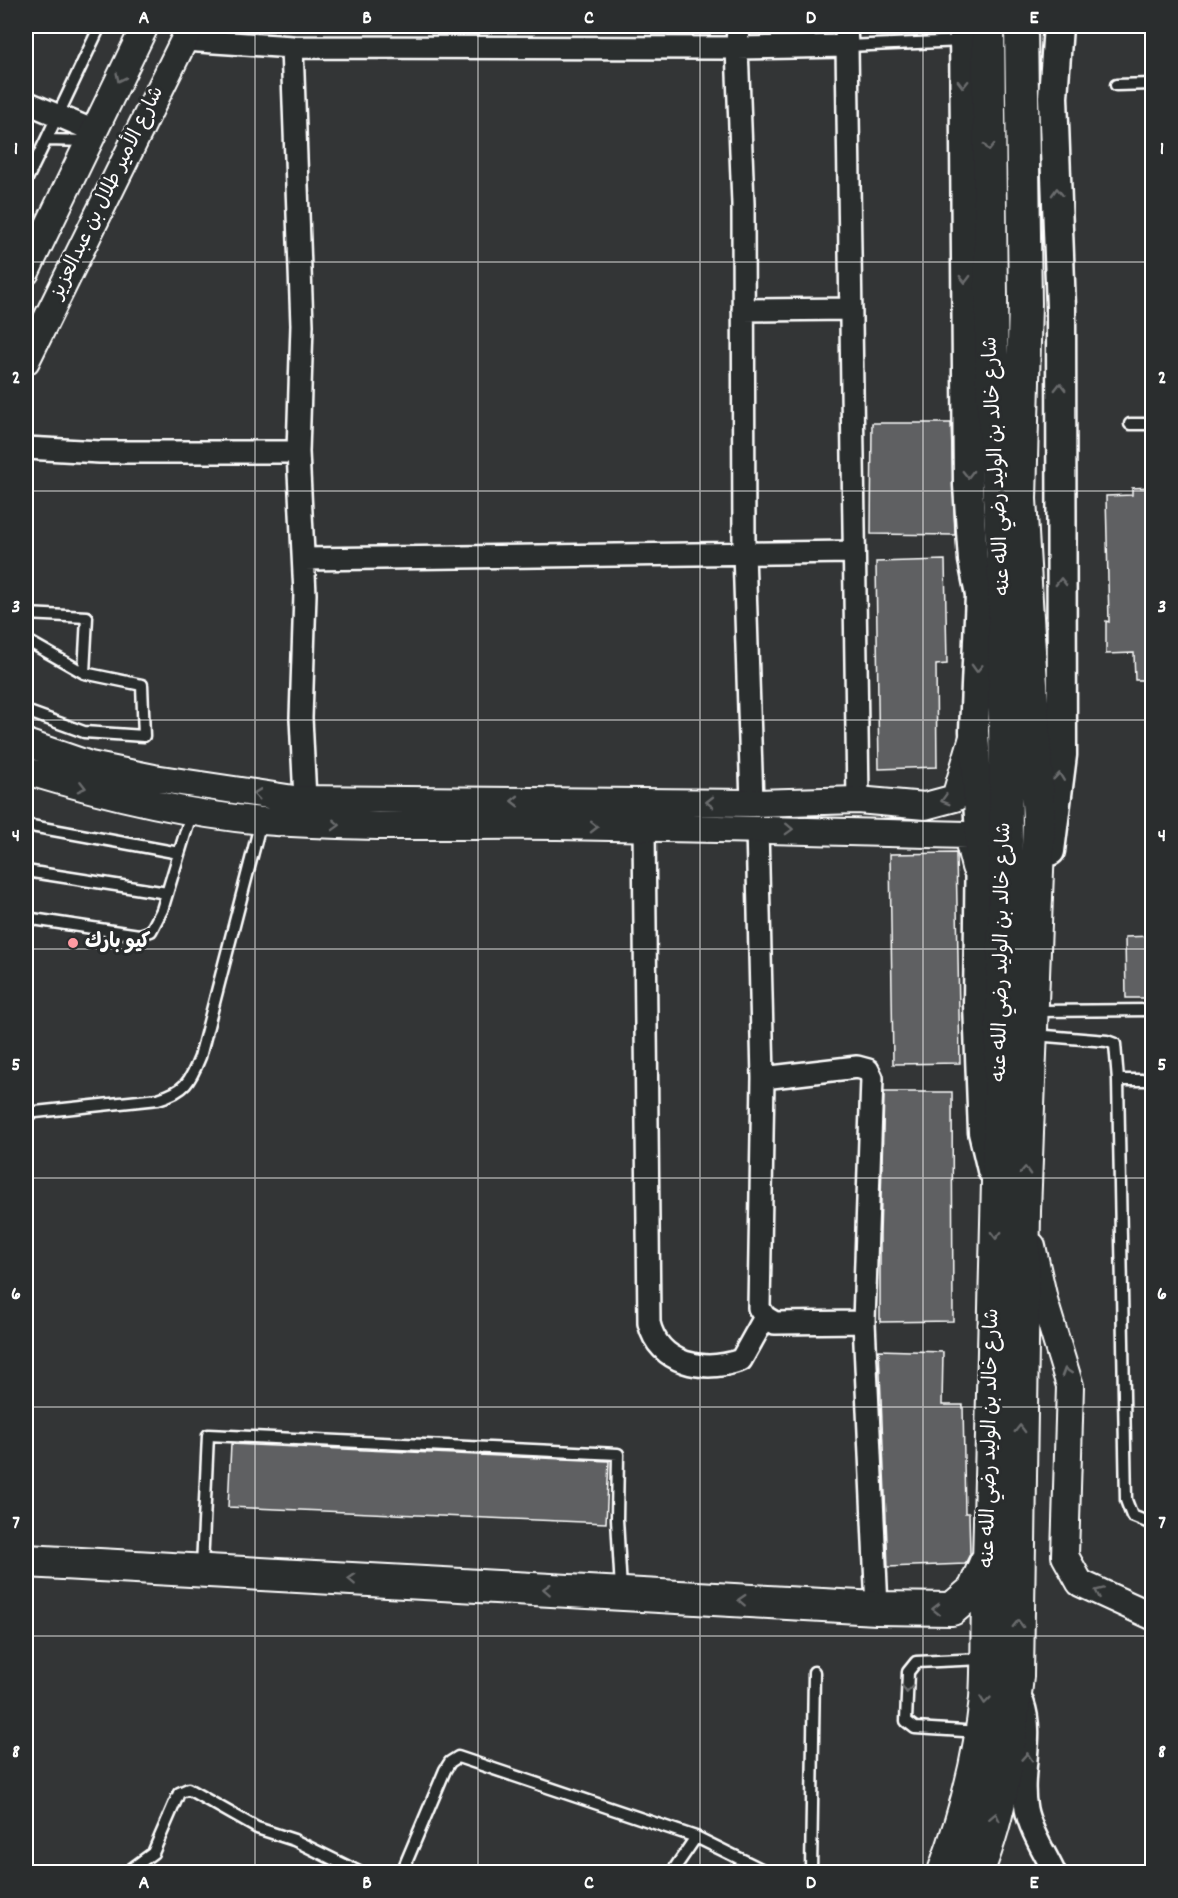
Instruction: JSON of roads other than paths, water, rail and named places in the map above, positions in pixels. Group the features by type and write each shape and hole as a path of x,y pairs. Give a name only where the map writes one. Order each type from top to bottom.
{"main road":[{"name":"شارع خالد بن الوليد رضي الله عنه","path":"977,1872 992,1827 1011,1745 1016,1681 1024,1211 1039,819 1020,499 1025,303 1021,26"},
{"path":"1031,1016 1062,755 1061,308 1053,96 1058,26"},
{"name":"شارع خالد بن الوليد رضي الله عنه","path":"944,1872 958,1835 977,1763 986,1697 1006,841 1004,578 972,31"},
{"path":"972,31 968,485 973,560 980,595 974,731 980,835 978,1004 983,1132 997,1189"},
{"path":"29,1560 877,1608 952,1609 974,1590 988,1558"}],"street":[{"name":"شارع الأمير طلال بن عبدالعزيز","path":"26,272 145,26"},
{"path":"738,26 743,204 744,552 752,803"},
{"path":"187,33 292,47 737,48 846,36 858,800"},
{"name":"شارع الأمير طلال بن عبدالعزيز","path":"26,361 187,33"},
{"path":"292,47 302,325 298,452 304,559 301,718 305,799"},
{"path":"26,102 57,115 92,136"},
{"path":"743,310 851,309"},
{"path":"26,448 100,452 298,452"},
{"path":"304,559 853,552"},
{"path":"26,743 90,765 154,778 234,792 305,799 752,803 858,800 925,806 955,798 974,731"},
{"path":"26,771 79,787 192,810 261,821 341,826 757,828 966,835 979,881"},
{"path":"644,827 649,1323 652,1336 668,1356 699,1367 723,1366 741,1360 765,1317"},
{"path":"757,828 763,1078 759,1308 765,1317 774,1323 864,1322"},
{"path":"763,1078 857,1067 868,1070 872,1078 864,1322 877,1608"},
{"path":"1024,1211 1045,1304 1070,1386 1065,1557 1080,1583 1152,1616"},
{"path":"1016,1681 1026,1710 1028,1742 1024,1790 1026,1810 1054,1872"}],"lane":[{"path":"26,181 100,26"},
{"path":"846,36 972,31"},
{"path":"1116,84 1152,84"},
{"path":"46,140 92,136"},
{"path":"1130,424 1152,424"},
{"path":"26,614 87,617 84,673"},
{"path":"26,640 84,673 142,686 144,736 84,732 26,711"},
{"path":"26,918 139,935 151,931 157,922 167,893 192,810"},
{"path":"26,1113 158,1099 177,1093 191,1078 200,1057 261,821"},
{"path":"26,825 179,853"},
{"path":"26,871 167,893"},
{"path":"1031,1016 1152,1010"},
{"path":"1031,1016 1115,1044 1118,1080 1126,1500 1132,1516 1152,1524"},
{"path":"1118,1080 1152,1080"},
{"path":"202,1570 208,1435 618,1454 617,1519 622,1594"},
{"path":"981,1732 909,1726 906,1721 908,1672 916,1662 987,1658"},
{"path":"811,1872 814,1672"},
{"path":"402,1872 445,1770 450,1761 458,1757 696,1837 767,1872"},
{"path":"127,1872 153,1853 179,1793 188,1789 196,1791 257,1828 294,1840 359,1872"},
{"path":"672,1872 696,1837"}],"place":[{"name":"كيو بارك","path":"73,943"}]}
